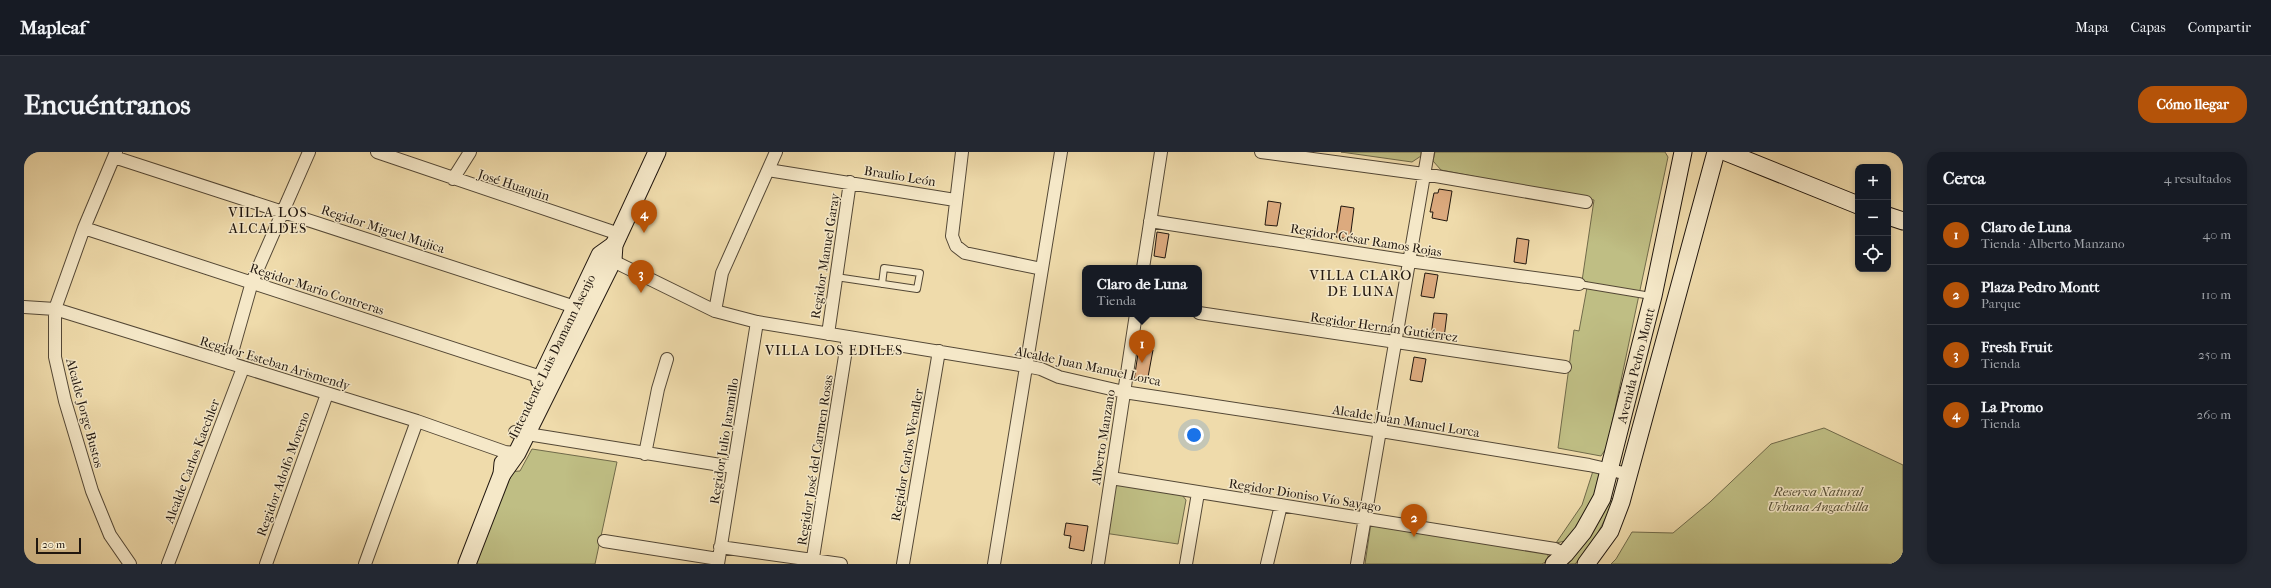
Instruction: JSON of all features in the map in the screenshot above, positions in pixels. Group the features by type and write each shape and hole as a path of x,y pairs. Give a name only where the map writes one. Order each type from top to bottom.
{"main road":[{"name":"Avenida Pedro Montt","path":"1560,559 1595,513 1602,498 1653,296 1683,152"},
{"name":"Avenida Pedro Montt","path":"1586,564 1610,531 1628,474 1716,152"},
{"path":"1726,152 1855,204"},
{"name":"Intendente Luis Damann Asenjo","path":"466,564 511,452 611,249 655,153"},
{"path":"1891,217 1903,221"},
{"name":"Intendente Luis Damann Asenjo","path":"520,433 541,377 575,307 611,249"}],"street":[{"path":"228,363 252,282 309,152"},
{"name":"José Huaquin","path":"377,152 453,179 611,249"},
{"path":"453,179 470,152"},
{"path":"715,311 722,272 776,152"},
{"path":"962,152 955,200 952,236 956,246 960,250 1042,269"},
{"path":"994,564 1061,152"},
{"path":"1143,265 1161,152"},
{"path":"1261,152 1424,174 1586,202"},
{"path":"1357,564 1428,152"},
{"name":"Regidor Miguel Mujica","path":"115,154 575,307"},
{"name":"Alcalde Jorge Bustos","path":"115,154 84,228 55,308 55,357 78,445 110,535 130,564"},
{"name":"Braulio León","path":"768,170 955,200"},
{"name":"Regidor Manuel Garay","path":"828,334 850,182"},
{"name":"Regidor César Ramos Rojas","path":"1150,221 1409,261 1579,284"},
{"name":"Regidor Mario Contreras","path":"84,228 541,377"},
{"name":"Alcalde Juan Manuel Lorca","path":"611,249 715,311 757,322 1026,366 1041,369 1059,377 1124,392 1381,431 1589,465 1628,474"},
{"name":"Regidor Esteban Arismendy","path":"24,307 55,308 511,452"},
{"name":"Regidor Hernán Gutiérrez","path":"1202,313 1565,367"},
{"name":"Alberto Manzano","path":"1098,564 1136,317"},
{"name":"Regidor Julio Jaramillo","path":"719,557 757,322"},
{"name":"Regidor José del Carmen Rosas","path":"812,562 848,337"},
{"name":"Regidor Carlos Wendler","path":"903,564 939,351"},
{"path":"645,454 658,389 668,359"},
{"name":"Alcalde Carlos Kaechler","path":"168,564 243,368"},
{"name":"Regidor Adolfo Moreno","path":"266,564 327,394"},
{"path":"365,564 418,422"},
{"path":"520,433 645,454 734,466"},
{"name":"Regidor Dioniso Vío Sayago","path":"1111,478 1555,549 1560,559"},
{"path":"1186,564 1198,493"},
{"path":"1267,564 1281,505"},
{"path":"604,541 719,557 841,564"}],"lane":[{"path":"836,277 882,284 917,289 920,273 884,268 882,284"},
{"path":"1579,284 1653,296"}],"green space":[{"path":"1341,152 1421,152 1421,156 1412,162"},
{"path":"1435,152 1665,152 1668,157 1607,447 1601,456 1558,448 1574,330 1579,331 1588,282 1582,281 1594,200 1441,170 1433,161"},
{"name":"Reserva Natural Urbana Angachilla","path":"1824,428 1903,465 1903,564 1611,564 1616,559 1632,532 1673,533 1710,502 1771,444"},
{"path":"532,449 617,462 595,564 472,564 505,472 520,471"},
{"path":"1593,471 1600,474 1602,486 1570,540 1556,543 1582,505"},
{"path":"1119,485 1182,495 1186,500 1178,544 1104,533 1112,486"},
{"path":"1609,498 1614,499 1593,541 1575,564 1565,564 1580,548 1591,533 1601,517"},
{"path":"1371,523 1547,551 1549,560 1542,564 1365,564"}],"building":[{"path":"1439,189 1452,191 1447,221 1432,218 1433,212 1430,212 1434,193 1438,193"},
{"path":"1268,201 1281,203 1277,226 1265,225"},
{"path":"1341,206 1354,208 1350,239 1336,237"},
{"path":"1157,232 1169,234 1165,258 1154,256"},
{"path":"1517,238 1529,240 1526,264 1514,262"},
{"path":"1425,273 1438,275 1434,298 1421,296"},
{"path":"1434,313 1447,314 1444,338 1431,336"},
{"path":"1139,347 1153,350 1148,377 1145,377 1144,381 1134,380"},
{"path":"1414,357 1426,359 1422,382 1410,380"},
{"path":"1066,523 1088,526 1084,551 1069,548 1071,536 1064,535"}],"place":[{"name":"La Promo","path":"644,233"},
{"name":"Fresh Fruit","path":"641,293"},
{"name":"Claro de Luna","path":"1142,363"},
{"name":"Plaza Pedro Montt","path":"1414,537"}],"district":[{"name":"VILLA LOS ALCALDES","path":"268,220"},
{"name":"VILLA CLARO DE LUNA","path":"1361,284"},
{"name":"VILLA LOS EDILES","path":"834,350"}]}
